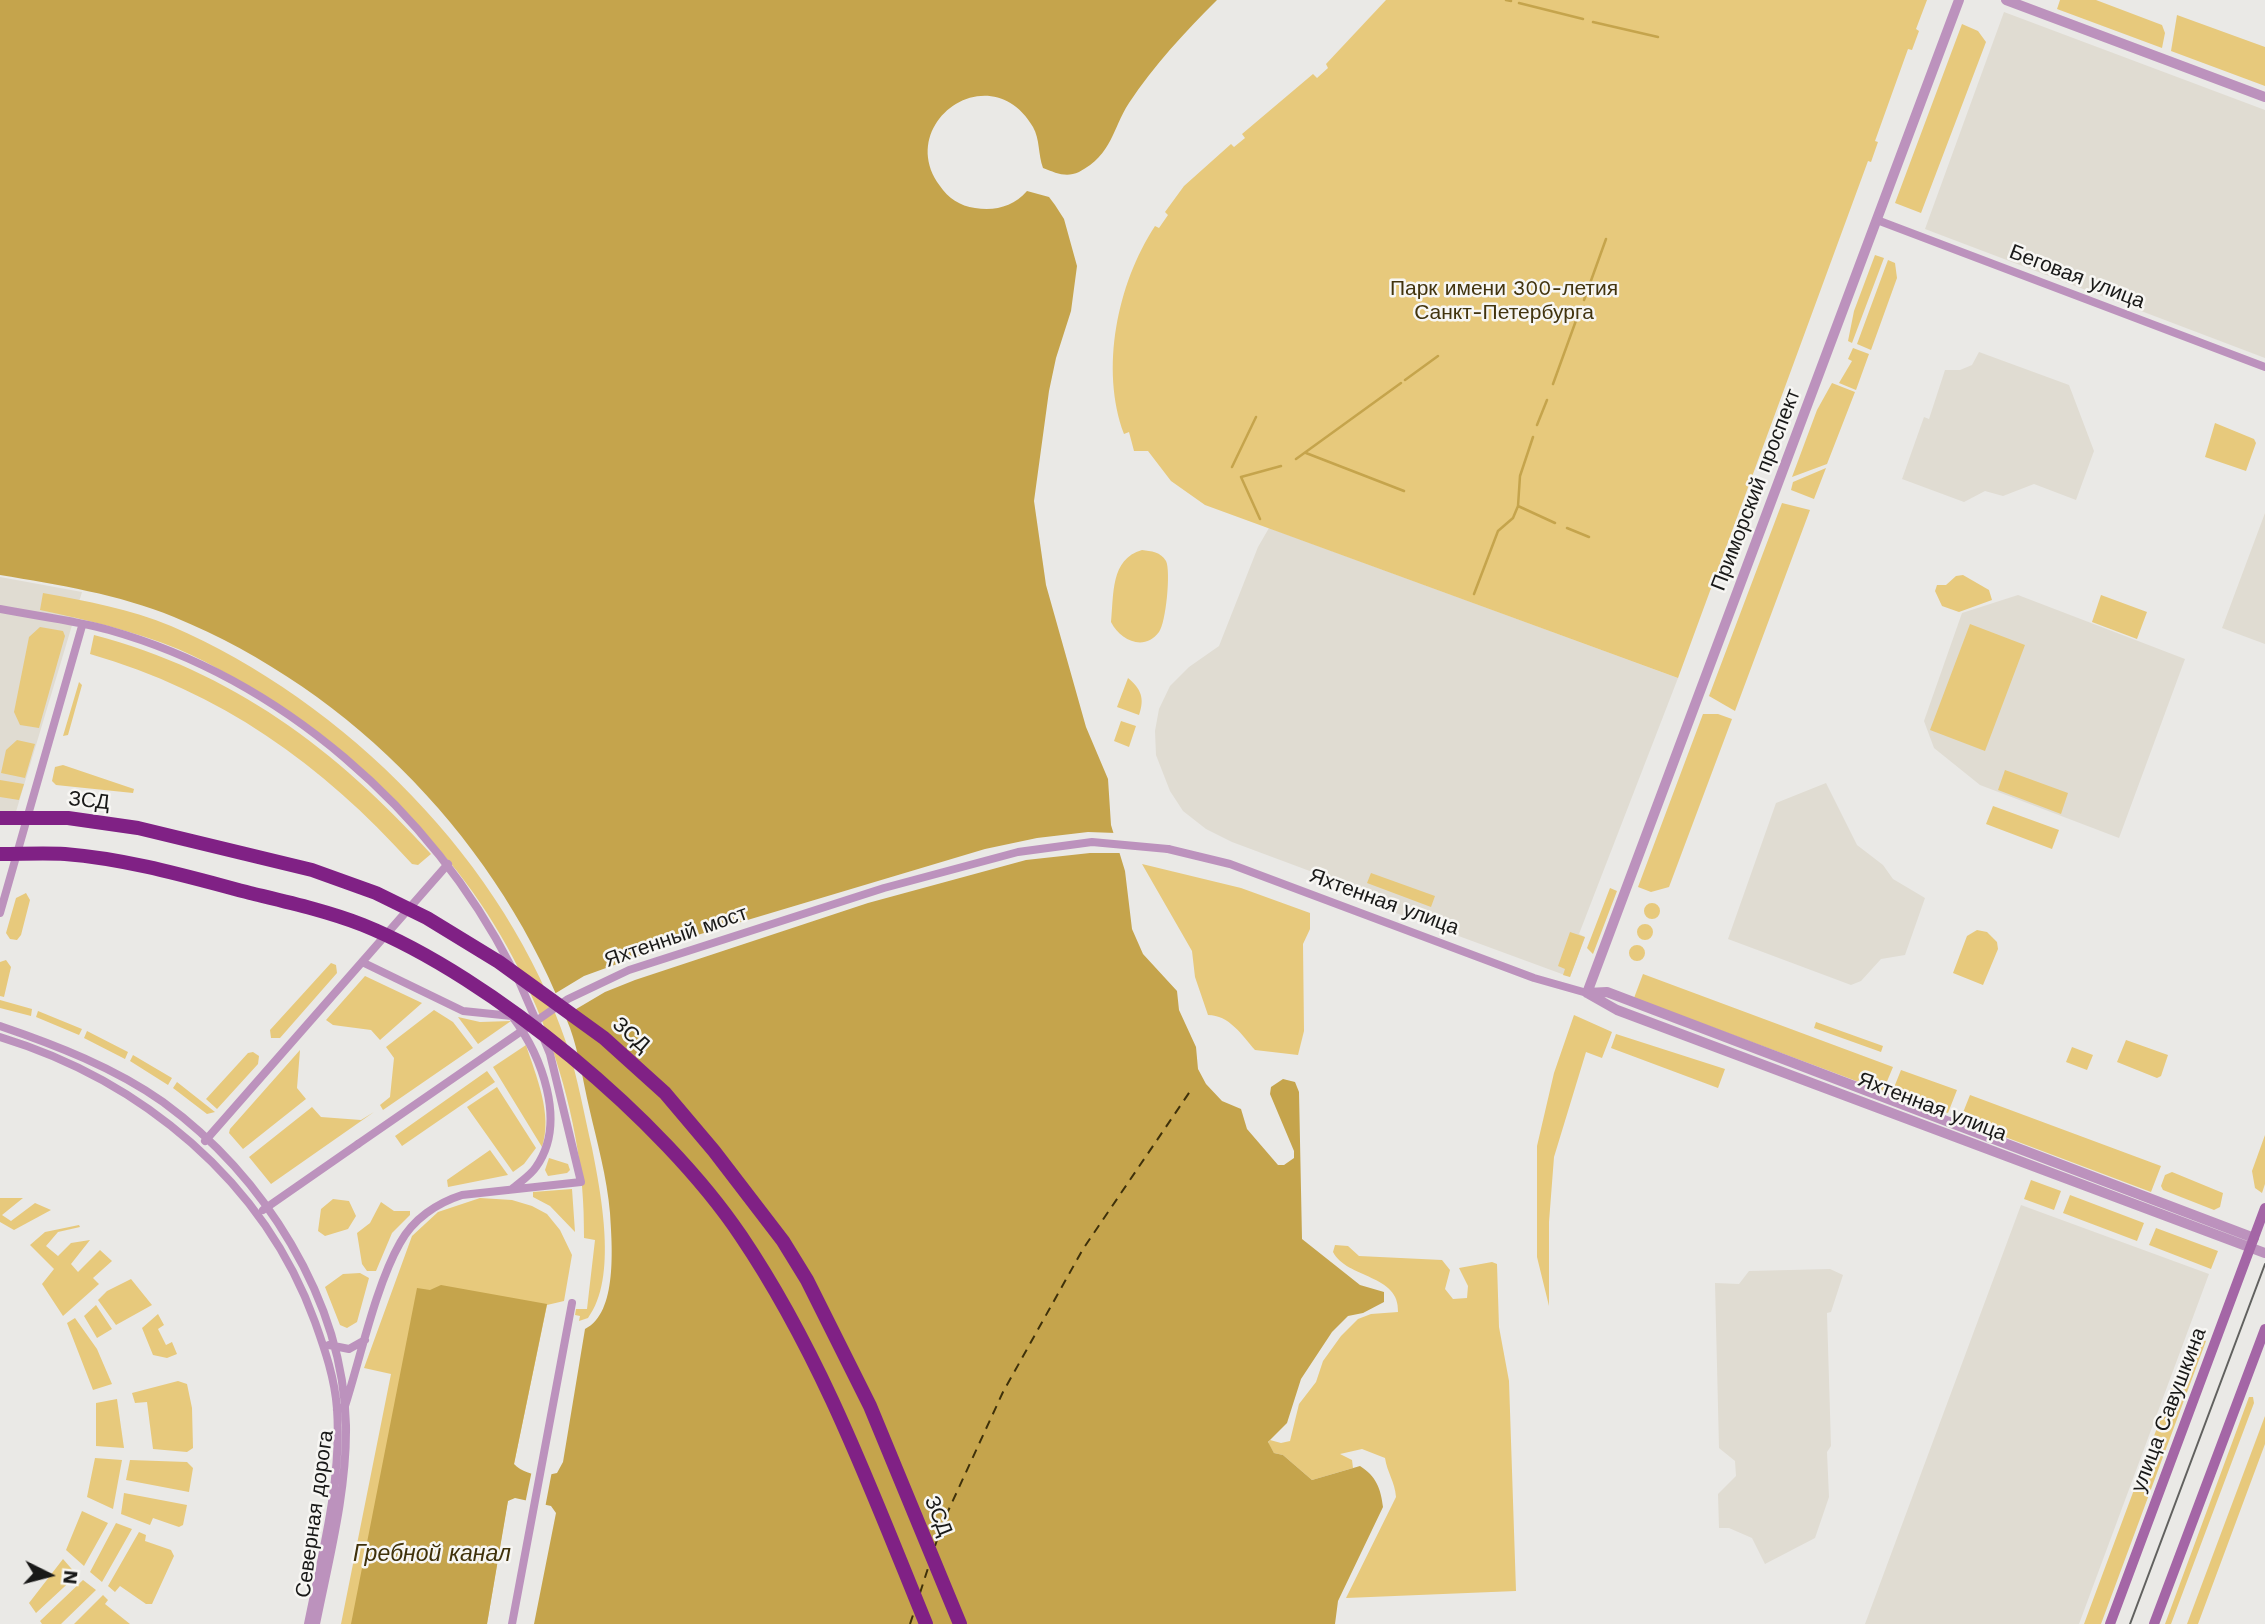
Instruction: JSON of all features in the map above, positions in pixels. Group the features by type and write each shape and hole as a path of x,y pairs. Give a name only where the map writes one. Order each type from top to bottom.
{"highway":[{"name":"ЗСД","path":"0,818 68,818 138,828 312,870 427,918 499,962 604,1038 665,1093 706,1141 776,1232 807,1280 870,1406 960,1624"},
{"path":"0,853 65,854 130,863 288,903 363,926 483,991 578,1063 677,1155 742,1237 808,1347 834,1402 926,1624"}],"main road":[{"name":"улица Савушкина","path":"2110,1624 2257,1242 2265,1208"},
{"path":"2154,1624 2265,1329"}],"street":[{"name":"Приморский проспект","path":"1587,993 1959,0"},
{"path":"2006,0 2265,97"},
{"name":"Беговая улица","path":"1877,220 2265,366"},
{"path":"0,609 107,629 184,658 282,713 371,780 448,864 496,936 541,1032 550,1054 581,1182 463,1195 447,1200 422,1216 401,1241 341,1408"},
{"path":"0,913 82,626"},
{"name":"Яхтенный мост","path":"256,1215 568,999 629,970 884,888 1018,852 1092,842 1168,849"},
{"name":"Яхтенная улица","path":"1168,849 1230,864 1534,978 1587,993 1610,1007 2257,1242 2265,1253"},
{"path":"199,1148 448,864"},
{"path":"362,961 463,1012 512,1016 530,1040 550,1108 551,1122 548,1143 536,1168 512,1188"},
{"name":"Северная дорога","path":"0,1026 62,1048 162,1101 207,1139 266,1208 300,1261 329,1345 341,1408 345,1450 339,1503 316,1624"},
{"name":"Северная дорога","path":"0,1037 87,1070 156,1112 199,1148 256,1215 292,1266 329,1345"},
{"path":"512,1624 572,1303"},
{"path":"329,1345 349,1349 367,1338"},
{"name":"Северная дорога","path":"308,1624 331,1502 341,1408"}],"shaded area":[{"path":"2004,12 2265,110 2265,358 1925,229"},
{"path":"1979,352 2069,385 2094,451 2076,500 2034,484 2003,496 1985,491 1964,502 1902,479 1924,417 1929,419 1945,370 1960,370 1972,365"},
{"path":"2265,513 2265,644 2222,628"},
{"path":"1269,528 1678,678 1579,934 1585,937 1570,977 1358,899 1358,889 1232,842 1206,829 1183,811 1170,791 1156,755 1155,731 1159,709 1170,686 1189,667 1219,646 1258,547"},
{"path":"0,577 82,592 15,815 0,814"},
{"path":"2018,595 2185,659 2119,838 1980,785 1934,748 1924,721 1962,613"},
{"path":"1826,783 1857,845 1883,865 1893,879 1925,898 1905,955 1881,959 1861,981 1851,985 1728,939 1776,803"},
{"path":"2021,1205 2209,1274 2079,1624 1865,1624"},
{"path":"1830,1269 1843,1275 1831,1312 1827,1313 1831,1446 1827,1452 1829,1497 1815,1538 1765,1564 1752,1538 1729,1528 1719,1528 1718,1494 1736,1476 1735,1461 1719,1448 1715,1283 1739,1284 1749,1271"}],"green space":[{"name":"Парк имени 300-летия Санкт-Петербурга","path":"1386,0 1927,0 1916,29 1919,31 1912,50 1908,49 1875,141 1878,142 1871,162 1868,161 1678,678 1205,505 1171,481 1148,451 1134,451 1129,432 1124,434 1113,382 1116,327 1131,274 1155,226 1159,228 1168,215 1165,212 1184,186 1231,144 1234,147 1245,138 1242,134 1313,74 1317,78 1328,68 1326,64"},
{"path":"2060,0 2096,0 2162,25 2165,33 2162,48 2057,9"},
{"path":"2177,15 2265,47 2265,86 2171,51"},
{"path":"1962,24 1978,31 1986,42 1921,213 1895,203"},
{"path":"1875,255 1884,258 1852,343 1848,341 1854,311"},
{"path":"1888,260 1895,263 1897,278 1871,350 1857,344"},
{"path":"1853,348 1869,354 1856,390 1839,383 1852,361 1848,359"},
{"path":"1832,383 1855,392 1827,464 1792,477 1817,410"},
{"path":"2215,423 2254,439 2256,443 2246,471 2205,457"},
{"path":"1826,468 1814,499 1791,490 1793,482"},
{"path":"1782,503 1810,510 1735,711 1709,696"},
{"path":"1142,550 1156,552 1164,558 1168,585 1162,627 1153,638 1140,642 1120,634 1111,622 1119,570 1124,561"},
{"path":"1963,575 1989,590 1992,600 1959,612 1942,606 1935,591 1937,585 1946,585 1956,576"},
{"path":"43,593 108,606 156,620 236,658 298,698 357,744 412,795 461,852 504,913 540,978 567,1045 574,1070 596,1167 605,1235 603,1281 588,1318 579,1321 580,1316 575,1315 576,1309 587,1309 595,1240 584,1238 582,1187 575,1136 563,1084 547,1033 526,983 473,892 423,833 321,741 254,690 178,649 110,626 40,610"},
{"path":"2101,595 2147,612 2137,639 2092,622"},
{"path":"1970,624 2025,645 1985,751 1930,730"},
{"path":"40,627 63,631 65,636 39,728 20,725 14,712 29,637"},
{"path":"94,635 144,650 192,670 279,719 358,781 431,854 418,865 412,864 342,794 305,763 266,735 183,689 90,654"},
{"path":"1128,678 1141,694 1139,715 1117,707"},
{"path":"79,682 82,685 68,735 63,736"},
{"path":"1703,714 1718,714 1732,719 1669,887 1651,892 1638,887"},
{"path":"1121,721 1136,726 1129,747 1114,741"},
{"path":"17,740 35,744 25,778 1,773 6,750"},
{"path":"63,765 134,789 133,793 56,785 52,781 55,767"},
{"path":"2005,770 2068,793 2061,814 1998,790"},
{"path":"0,780 24,784 19,800 0,797"},
{"path":"1993,806 2059,830 2052,849 1986,824"},
{"path":"1142,864 1241,888 1310,913 1310,929 1303,944 1304,1031 1298,1055 1255,1050 1229,1022 1208,1015 1195,977 1192,951"},
{"path":"1371,873 1435,896 1431,907 1367,883"},
{"path":"1610,888 1617,891 1593,954 1587,948"},
{"path":"26,893 30,900 21,935 17,940 10,939 6,933 16,898"},
{"path":"1649,903 1655,903 1660,911 1658,917 1649,919 1644,914 1644,908"},
{"path":"1645,924 1651,926 1651,938 1645,940 1639,938 1637,932 1639,926"},
{"path":"1977,930 1987,932 1997,942 1998,949 1983,985 1953,973 1967,936"},
{"path":"1570,932 1585,937 1570,977 1563,975 1565,969 1558,966"},
{"path":"1634,945 1640,945 1645,953 1643,959 1634,961 1629,956 1629,950"},
{"path":"6,960 11,967 4,997 0,996 0,962"},
{"path":"331,963 336,965 337,973 280,1038 271,1038 270,1030"},
{"path":"1643,974 1893,1067 1883,1091 1634,998"},
{"path":"365,976 422,1003 380,1040 371,1030 333,1025 326,1020"},
{"path":"0,1000 32,1009 31,1016 0,1008"},
{"path":"434,1010 453,1022 473,1048 383,1110 380,1105 390,1097 394,1058 386,1047"},
{"path":"38,1011 82,1029 79,1035 36,1017"},
{"path":"1574,1015 1612,1032 1602,1058 1586,1052 1554,1157 1549,1222 1549,1306 1537,1257 1537,1146 1554,1073"},
{"path":"458,1017 480,1022 511,1021 478,1044"},
{"path":"1816,1022 1883,1046 1881,1052 1814,1028"},
{"path":"87,1031 128,1052 125,1059 84,1038"},
{"path":"1616,1034 1725,1069 1718,1088 1611,1048"},
{"path":"2126,1040 2168,1055 2161,1076 2157,1078 2117,1062"},
{"path":"526,1045 544,1108 546,1122 542,1147 493,1067"},
{"path":"2072,1047 2093,1055 2087,1070 2066,1062"},
{"path":"300,1050 297,1088 306,1099 243,1149 229,1133 230,1129"},
{"path":"253,1052 259,1056 258,1064 217,1109 206,1099 248,1053"},
{"path":"133,1055 172,1078 168,1085 130,1061"},
{"path":"1901,1070 1957,1090 1948,1113 1891,1095"},
{"path":"487,1071 495,1082 402,1146 395,1136"},
{"path":"177,1082 215,1112 207,1114 173,1088"},
{"path":"497,1087 536,1148 524,1164 513,1172 467,1107"},
{"path":"1970,1095 2161,1166 2151,1192 1960,1120"},
{"path":"312,1107 321,1117 361,1120 374,1112 271,1184 249,1157"},
{"path":"2265,1135 2265,1184 2262,1193 2255,1188 2252,1171"},
{"path":"490,1150 508,1175 448,1187 447,1180"},
{"path":"549,1158 568,1164 570,1170 567,1173 548,1176 545,1170"},
{"path":"2172,1172 2223,1193 2220,1207 2214,1210 2163,1190 2161,1186 2165,1175"},
{"path":"2031,1180 2061,1191 2054,1210 2024,1199"},
{"path":"572,1189 575,1232 550,1206 533,1197 533,1192"},
{"path":"2070,1195 2144,1223 2137,1241 2063,1213"},
{"path":"0,1198 23,1198 2,1215 11,1221 35,1203 51,1210 14,1230 0,1222"},
{"name":"Гребной канал","path":"480,1198 512,1200 547,1214 560,1230 572,1255 564,1301 547,1305 514,1464 487,1624 341,1624 391,1374 364,1368 412,1236 438,1212"},
{"path":"333,1199 349,1201 356,1216 348,1229 325,1236 318,1231 321,1209"},
{"path":"381,1202 394,1211 410,1211 410,1215 392,1233 376,1271 367,1271 362,1264 357,1233 370,1223"},
{"path":"79,1225 80,1227 58,1232 46,1246 58,1256 71,1243 90,1240 71,1264 78,1272 100,1250 112,1261 93,1278 99,1284 63,1316 42,1284 54,1269 30,1245 45,1232"},
{"path":"2156,1228 2218,1251 2211,1269 2149,1245"},
{"path":"1335,1245 1348,1246 1359,1256 1442,1260 1450,1270 1445,1289 1453,1299 1467,1298 1468,1286 1459,1268 1492,1262 1497,1264 1499,1327 1509,1381 1516,1591 1346,1598 1396,1497 1385,1458 1362,1449 1340,1454 1352,1460 1353,1468 1312,1480 1283,1455 1274,1453 1268,1443 1270,1440 1281,1443 1290,1441 1299,1404 1316,1382 1323,1361 1341,1336 1358,1319 1371,1314 1398,1312 1391,1290 1340,1261 1333,1252"},
{"path":"360,1273 369,1278 357,1322 347,1328 340,1325 325,1287 343,1274"},
{"path":"131,1279 152,1305 116,1325 98,1300 107,1291"},
{"path":"96,1305 112,1329 97,1338 84,1316"},
{"path":"158,1314 164,1325 158,1329 166,1345 172,1342 177,1354 167,1358 153,1355 142,1328"},
{"path":"75,1318 97,1349 112,1384 93,1390 67,1323"},
{"path":"2201,1339 2206,1341 2101,1624 2084,1624 2189,1342"},
{"path":"178,1381 187,1384 192,1408 193,1448 187,1452 153,1449 147,1402 135,1403 132,1393"},
{"path":"2249,1397 2253,1397 2254,1403 2171,1624 2165,1624"},
{"path":"117,1399 124,1448 96,1446 96,1403"},
{"path":"2265,1416 2265,1444 2198,1624 2187,1624"},
{"path":"95,1458 122,1460 113,1509 87,1497"},
{"path":"130,1460 187,1462 193,1468 189,1492 126,1480"},
{"path":"124,1493 187,1505 183,1525 179,1527 153,1518 150,1525 121,1514"},
{"path":"82,1511 108,1523 84,1566 66,1550"},
{"path":"116,1523 132,1529 102,1582 90,1572"},
{"path":"139,1532 146,1535 145,1541 171,1550 174,1556 152,1604 146,1604 120,1586 115,1592 108,1586"},
{"path":"63,1559 77,1575 36,1613 29,1603"},
{"path":"83,1580 96,1590 61,1624 42,1624 40,1621"},
{"path":"103,1595 108,1600 105,1604 130,1624 74,1624"}],"water":[{"path":"0,0 1217,0 1149,75 1129,103 1099,157 1079,172 1065,175 1043,168 1033,127 1015,106 994,97 973,97 953,106 938,121 929,140 929,163 943,190 964,205 982,209 1003,207 1016,201 1027,191 1049,197 1064,219 1077,266 1071,311 1049,391 1034,501 1046,585 1086,727 1108,779 1111,825 1125,871 1132,929 1143,954 1177,991 1179,1010 1196,1047 1198,1069 1206,1084 1222,1101 1241,1109 1247,1129 1278,1165 1284,1165 1294,1158 1294,1151 1270,1094 1271,1087 1283,1079 1295,1082 1299,1092 1302,1239 1360,1285 1384,1292 1384,1302 1363,1313 1348,1316 1332,1332 1301,1379 1287,1423 1268,1442 1274,1453 1283,1455 1312,1480 1360,1466 1370,1474 1379,1489 1383,1507 1338,1601 1335,1624 534,1624 556,1513 551,1506 515,1498 508,1501 487,1624 351,1624 417,1288 430,1290 441,1285 547,1304 514,1464 528,1473 557,1473 563,1462 585,1329 596,1321 603,1309 611,1277 612,1242 607,1186 573,1038 541,961 504,897 462,837 414,781 360,731 302,687 240,648 174,617 131,602 0,575"}],"pier":[{"path":"1088,832 1116,833 1122,853 1090,853 1026,860 868,903 635,980 605,992 561,1018 551,996 584,976 694,936 985,849 1037,838"},
{"path":"532,1470 552,1471 545,1508 525,1504"}],"waterway":[{"path":"1506,0 1511,1"},
{"path":"1519,3 1583,19"},
{"path":"1593,22 1658,37"},
{"path":"1584,300 1606,239"},
{"path":"1553,384 1578,315"},
{"path":"1405,380 1438,356"},
{"path":"1296,459 1401,383"},
{"path":"1537,425 1547,400"},
{"path":"1232,467 1256,417"},
{"path":"1474,594 1498,531 1513,518 1518,506 1520,476 1533,437"},
{"path":"1306,453 1404,491"},
{"path":"1260,519 1241,477 1281,466"},
{"path":"1518,506 1555,523"},
{"path":"1567,528 1589,537"}],"ferry route":[{"path":"935,1546 943,1522 1003,1392 1083,1249 1191,1090"},
{"path":"920,1593 929,1565"},
{"path":"910,1624 914,1612"}],"tram line":[{"path":"2130,1624 2265,1264"}]}
